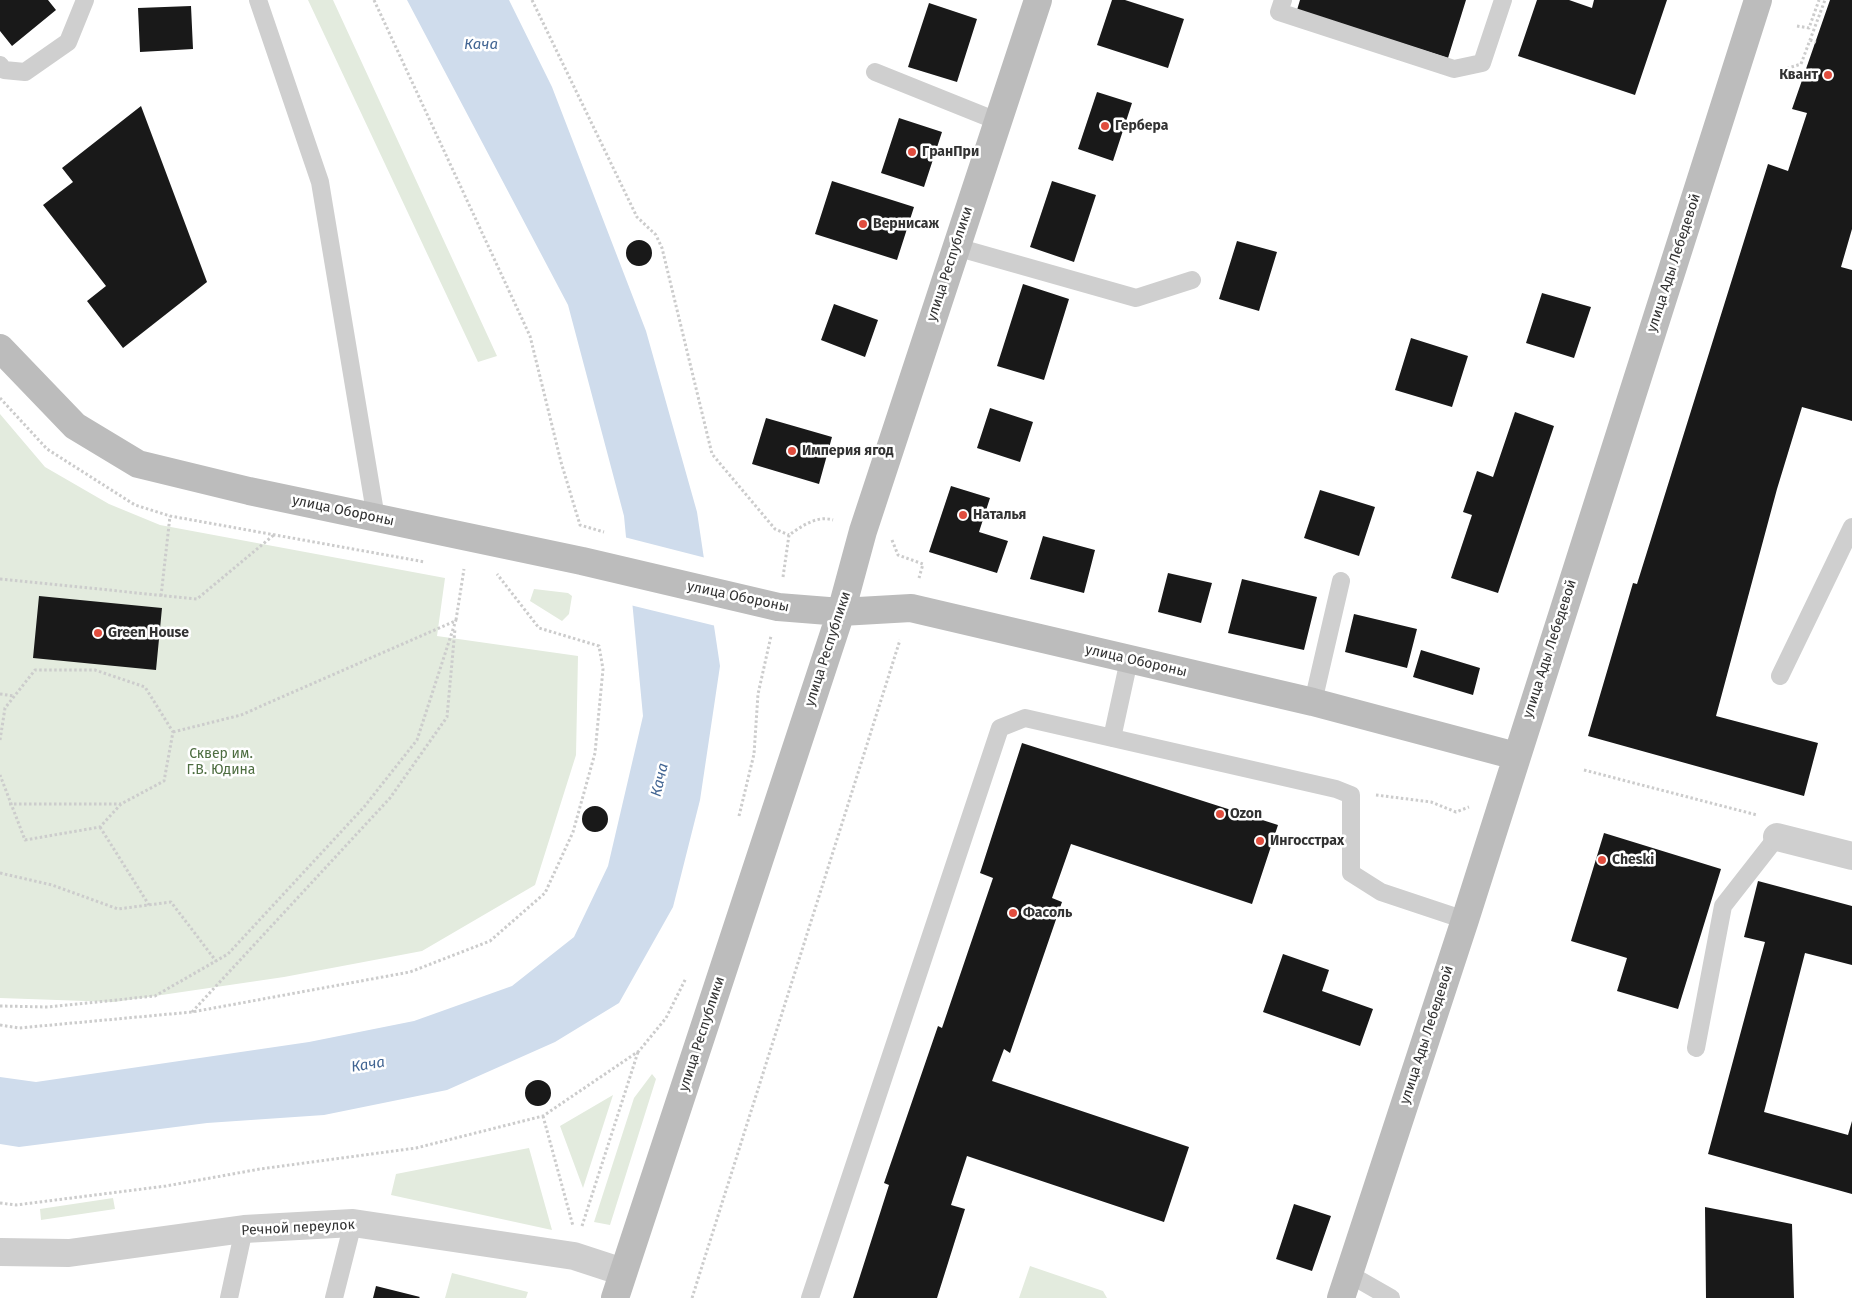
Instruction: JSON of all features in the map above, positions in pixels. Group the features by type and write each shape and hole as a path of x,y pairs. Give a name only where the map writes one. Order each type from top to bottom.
{"main road":[{"name":"улица Республики","path":"615,1298 841,612 863,531 1038,0"},
{"name":"улица Ады Лебедевой","path":"1345,1286 1465,920 1758,0"},
{"name":"улица Обороны","path":"0,348 75,426 138,464 798,610 841,612 911,608 1312,702 1516,756"}],"street":[{"path":"1769,827 1852,856"},
{"name":"Речной переулок","path":"0,1252 69,1253 244,1229 353,1223 574,1256 624,1272"}],"lane":[{"path":"0,65 4,70 25,72 68,42 85,0"},
{"path":"258,0 320,182 376,518"},
{"path":"1282,0 1279,12 1454,69 1482,63 1503,0"},
{"path":"875,72 997,121"},
{"path":"956,247 1136,298 1192,280"},
{"path":"1780,676 1852,527"},
{"path":"1312,702 1341,581"},
{"path":"1112,738 1129,660"},
{"path":"810,1298 1000,728 1025,718 1352,795 1352,873 1381,892 1465,920"},
{"path":"1696,1048 1723,906 1769,827"},
{"path":"334,1298 353,1223"},
{"path":"229,1298 244,1229"},
{"path":"1345,1286 1391,1298"}],"path":[{"path":"374,0 530,336 561,462 580,525 589,528"},
{"path":"532,0 637,217 656,235 662,248 712,454 775,530 789,535"},
{"path":"1797,26 1808,28 1819,0"},
{"path":"1782,70 1802,64 1825,0"},
{"path":"1810,40 1816,42"},
{"path":"161,596 170,516"},
{"path":"783,580 789,535 805,523 824,517 833,520"},
{"path":"0,579 197,599 276,534"},
{"path":"893,540 898,554 923,564 919,582"},
{"path":"192,1012 390,798 447,717 456,620 464,569"},
{"path":"0,1025 19,1028 192,1012 410,972 490,941 545,893 573,832 596,753 603,669 599,646 538,628 497,574"},
{"path":"173,732 241,715 456,620"},
{"path":"0,1006 48,1007 155,996 228,954 364,807 417,740 456,620"},
{"path":"738,822 754,754 758,694 770,638"},
{"path":"692,1298 900,640"},
{"path":"0,740 5,708 35,670 95,670 145,687 173,732 164,781 121,804 100,827 26,840 0,775"},
{"path":"0,694 14,696"},
{"path":"1584,770 1769,827"},
{"path":"1336,790 1431,802 1456,812 1470,806"},
{"path":"10,804 121,804"},
{"path":"100,827 149,905"},
{"path":"0,872 52,885 118,909 171,902 216,961"},
{"path":"0,1203 16,1205 148,1188 260,1169 416,1148 543,1116 639,1051 666,1018 690,970"},
{"path":"580,1232 639,1051"},
{"path":"543,1116 575,1232"}],"green space":[{"path":"308,0 333,0 497,356 478,362"},
{"name":"Сквер им. Г.В. Юдина","path":"0,414 45,467 109,504 160,525 445,578 437,636 578,656 576,755 535,885 422,951 284,977 114,1002 0,998"},
{"path":"534,589 568,593 572,596 569,614 562,621 530,601"},
{"path":"652,1074 656,1079 610,1225 594,1222 634,1098"},
{"path":"613,1095 583,1188 560,1126"},
{"path":"529,1148 552,1230 391,1195 396,1174"},
{"path":"113,1198 115,1209 41,1220 40,1209"},
{"path":"1030,1266 1103,1291 1107,1298 1019,1298"},
{"path":"452,1273 528,1292 526,1298 445,1298"}],"water":[{"name":"Кача","path":"407,0 509,0 552,87 646,331 697,512 720,666 700,800 673,907 619,1003 555,1042 447,1090 324,1115 207,1123 19,1147 0,1144 0,1077 36,1082 309,1042 414,1021 512,986 574,937 608,866 643,716 624,516 568,305"}],"pier":[{"path":"624,537 706,558 716,626 630,605"}],"building":[{"path":"0,0 48,0 56,10 12,46 0,31"},
{"path":"1112,0 1125,0 1184,19 1168,68 1097,45"},
{"path":"1300,0 1466,0 1448,58 1297,10"},
{"path":"1537,0 1569,0 1592,8 1594,0 1667,0 1635,95 1518,56"},
{"path":"1830,0 1852,0 1852,229 1841,267 1852,270 1852,421 1802,407 1777,489 1716,716 1818,743 1804,796 1588,736 1633,583 1637,584 1768,164 1788,171 1807,113 1792,109"},
{"path":"929,3 977,19 957,82 908,67"},
{"path":"191,6 193,49 140,52 138,8"},
{"name":"Гербера","path":"1097,92 1132,103 1113,161 1078,149"},
{"path":"141,106 207,282 123,348 87,301 106,286 43,205 73,182 62,168"},
{"name":"ГранПри","path":"899,118 942,132 924,187 881,173"},
{"name":"Вернисаж","path":"832,181 914,207 897,260 815,234"},
{"path":"1052,181 1096,195 1074,262 1030,247"},
{"path":"639,240 648,244 652,253 648,262 639,266 630,262 626,253 630,244"},
{"path":"1237,241 1277,252 1259,311 1219,299"},
{"path":"1023,284 1069,299 1044,380 997,366"},
{"path":"1542,293 1591,307 1574,358 1526,343"},
{"path":"834,304 878,320 865,357 821,340"},
{"path":"1411,338 1468,356 1452,407 1395,390"},
{"path":"990,408 1033,422 1020,462 977,448"},
{"path":"1515,412 1554,426 1498,593 1451,578 1472,515 1463,512 1477,471 1493,477"},
{"name":"Империя ягод","path":"766,418 832,437 819,484 752,464"},
{"name":"Наталья","path":"951,486 990,498 979,532 1008,541 997,573 929,552"},
{"path":"1320,490 1375,507 1359,556 1304,538"},
{"path":"1043,536 1095,550 1084,593 1030,579"},
{"path":"1168,573 1212,583 1201,623 1158,612"},
{"path":"1242,579 1317,597 1304,650 1228,633"},
{"name":"Green House","path":"39,596 162,608 156,670 33,658"},
{"path":"1354,614 1417,629 1407,668 1345,652"},
{"path":"1421,650 1480,668 1473,695 1413,677"},
{"path":"1022,743 1278,825 1252,904 1071,844 1052,898 1062,902 1010,1053 1004,1049 992,1081 1189,1147 1164,1222 967,1156 951,1205 965,1209 937,1298 853,1298 889,1185 884,1183 938,1026 942,1028 993,878 980,873"},
{"path":"595,806 604,810 608,819 604,828 595,832 586,828 582,819 586,810"},
{"path":"1604,833 1721,869 1678,1009 1617,991 1627,958 1571,941"},
{"path":"1758,881 1852,906 1852,965 1805,953 1764,1112 1848,1135 1852,1121 1852,1194 1708,1154 1765,942 1744,937"},
{"path":"1283,954 1329,970 1322,991 1373,1009 1360,1046 1263,1012"},
{"path":"538,1080 547,1084 551,1093 547,1102 538,1106 529,1102 525,1093 529,1084"},
{"path":"1294,1204 1331,1216 1312,1271 1276,1259"},
{"path":"1705,1207 1792,1224 1794,1298 1706,1298"},
{"path":"376,1286 420,1297 373,1298"}],"place":[{"name":"Квант","path":"1828,75"},
{"name":"Гербера","path":"1105,126"},
{"name":"ГранПри","path":"912,152"},
{"name":"Вернисаж","path":"863,224"},
{"name":"Империя ягод","path":"792,451"},
{"name":"Наталья","path":"963,515"},
{"name":"Green House","path":"98,633"},
{"name":"Ozon","path":"1220,814"},
{"name":"Ингосстрах","path":"1260,841"},
{"name":"Cheski","path":"1602,860"},
{"name":"Фасоль","path":"1013,913"}]}
